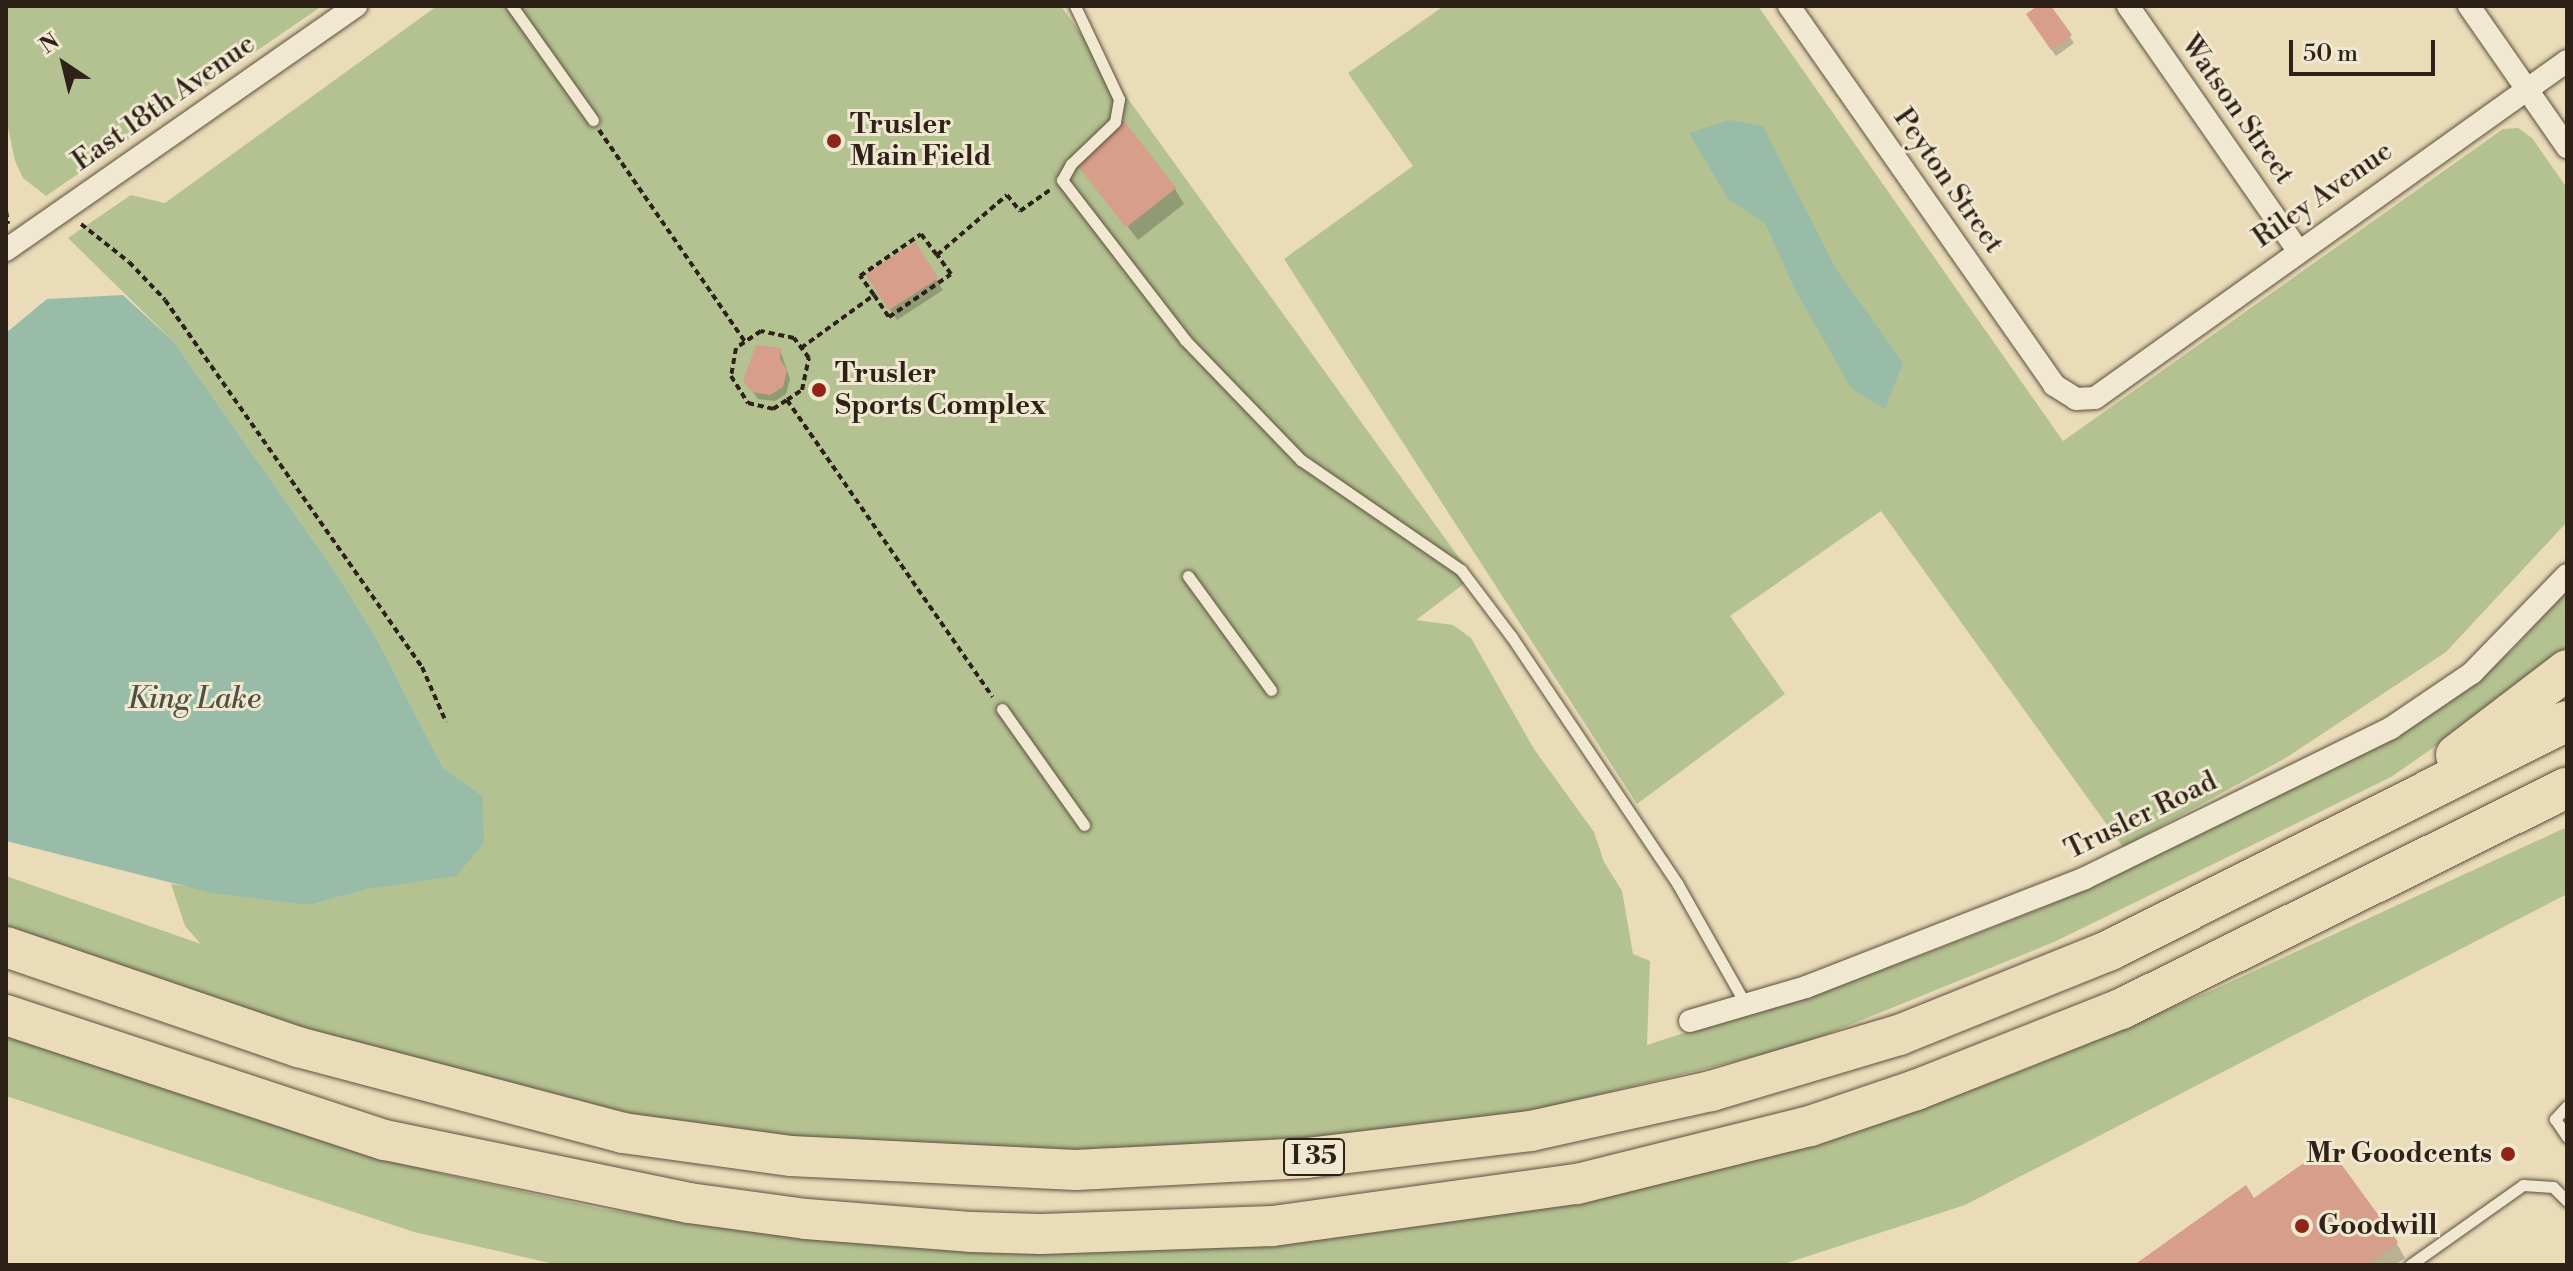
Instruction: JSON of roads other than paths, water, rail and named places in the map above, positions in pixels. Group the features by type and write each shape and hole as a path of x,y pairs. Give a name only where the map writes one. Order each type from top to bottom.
{"highway":[{"path":"2226,895 2475,744 2567,670"},
{"name":"I 35","path":"6,947 298,1047 623,1133 791,1156 1076,1170 1307,1158 1531,1131 1711,1091 1899,1035 2110,950 2226,895 2567,721"},
{"name":"I 35","path":"6,1015 312,1119 564,1180 806,1219 1014,1233 1149,1232 1273,1226 1426,1208 1577,1184 1704,1155 1916,1090 2121,1009 2268,940 2567,788"},
{"path":"2268,940 2567,818"}],"street":[{"name":"East 18th Avenue","path":"6,250 356,6"},
{"name":"Peyton Street","path":"1789,6 2060,389"},
{"name":"Watson Street","path":"2128,6 2297,249"},
{"path":"2469,6 2567,147"},
{"name":"Riley Avenue","path":"2060,389 2076,399 2095,398 2297,249 2567,61"},
{"name":"Trusler Road","path":"1690,1021 1806,987 2085,878 2391,728 2472,673 2567,575"}],"lane":[{"path":"512,6 593,120"},
{"path":"1075,6 1119,99 1115,122 1071,164 1062,180 1185,340 1301,460 1461,570 1511,636 1677,883 1746,1005"},
{"path":"1188,576 1271,690"},
{"path":"1002,709 1084,825"},
{"path":"2567,1106 2555,1119 2567,1137"},
{"path":"2410,1265 2523,1185 2553,1187 2567,1201"}],"water":[{"path":"1729,120 1763,126 1836,269 1903,363 1885,409 1851,388 1794,288 1765,223 1728,199 1689,133"},
{"name":"King Lake","path":"123,295 174,342 334,570 376,637 443,768 482,795 484,843 456,876 368,889 310,905 212,893 6,841 6,333 47,299"}],"place":[{"name":"Trusler Main Field","path":"834,141"},
{"name":"Trusler Sports Complex","path":"819,390"},
{"name":"Mr Goodcents","path":"2508,1154"},
{"name":"Goodwill","path":"2302,1226"}]}
